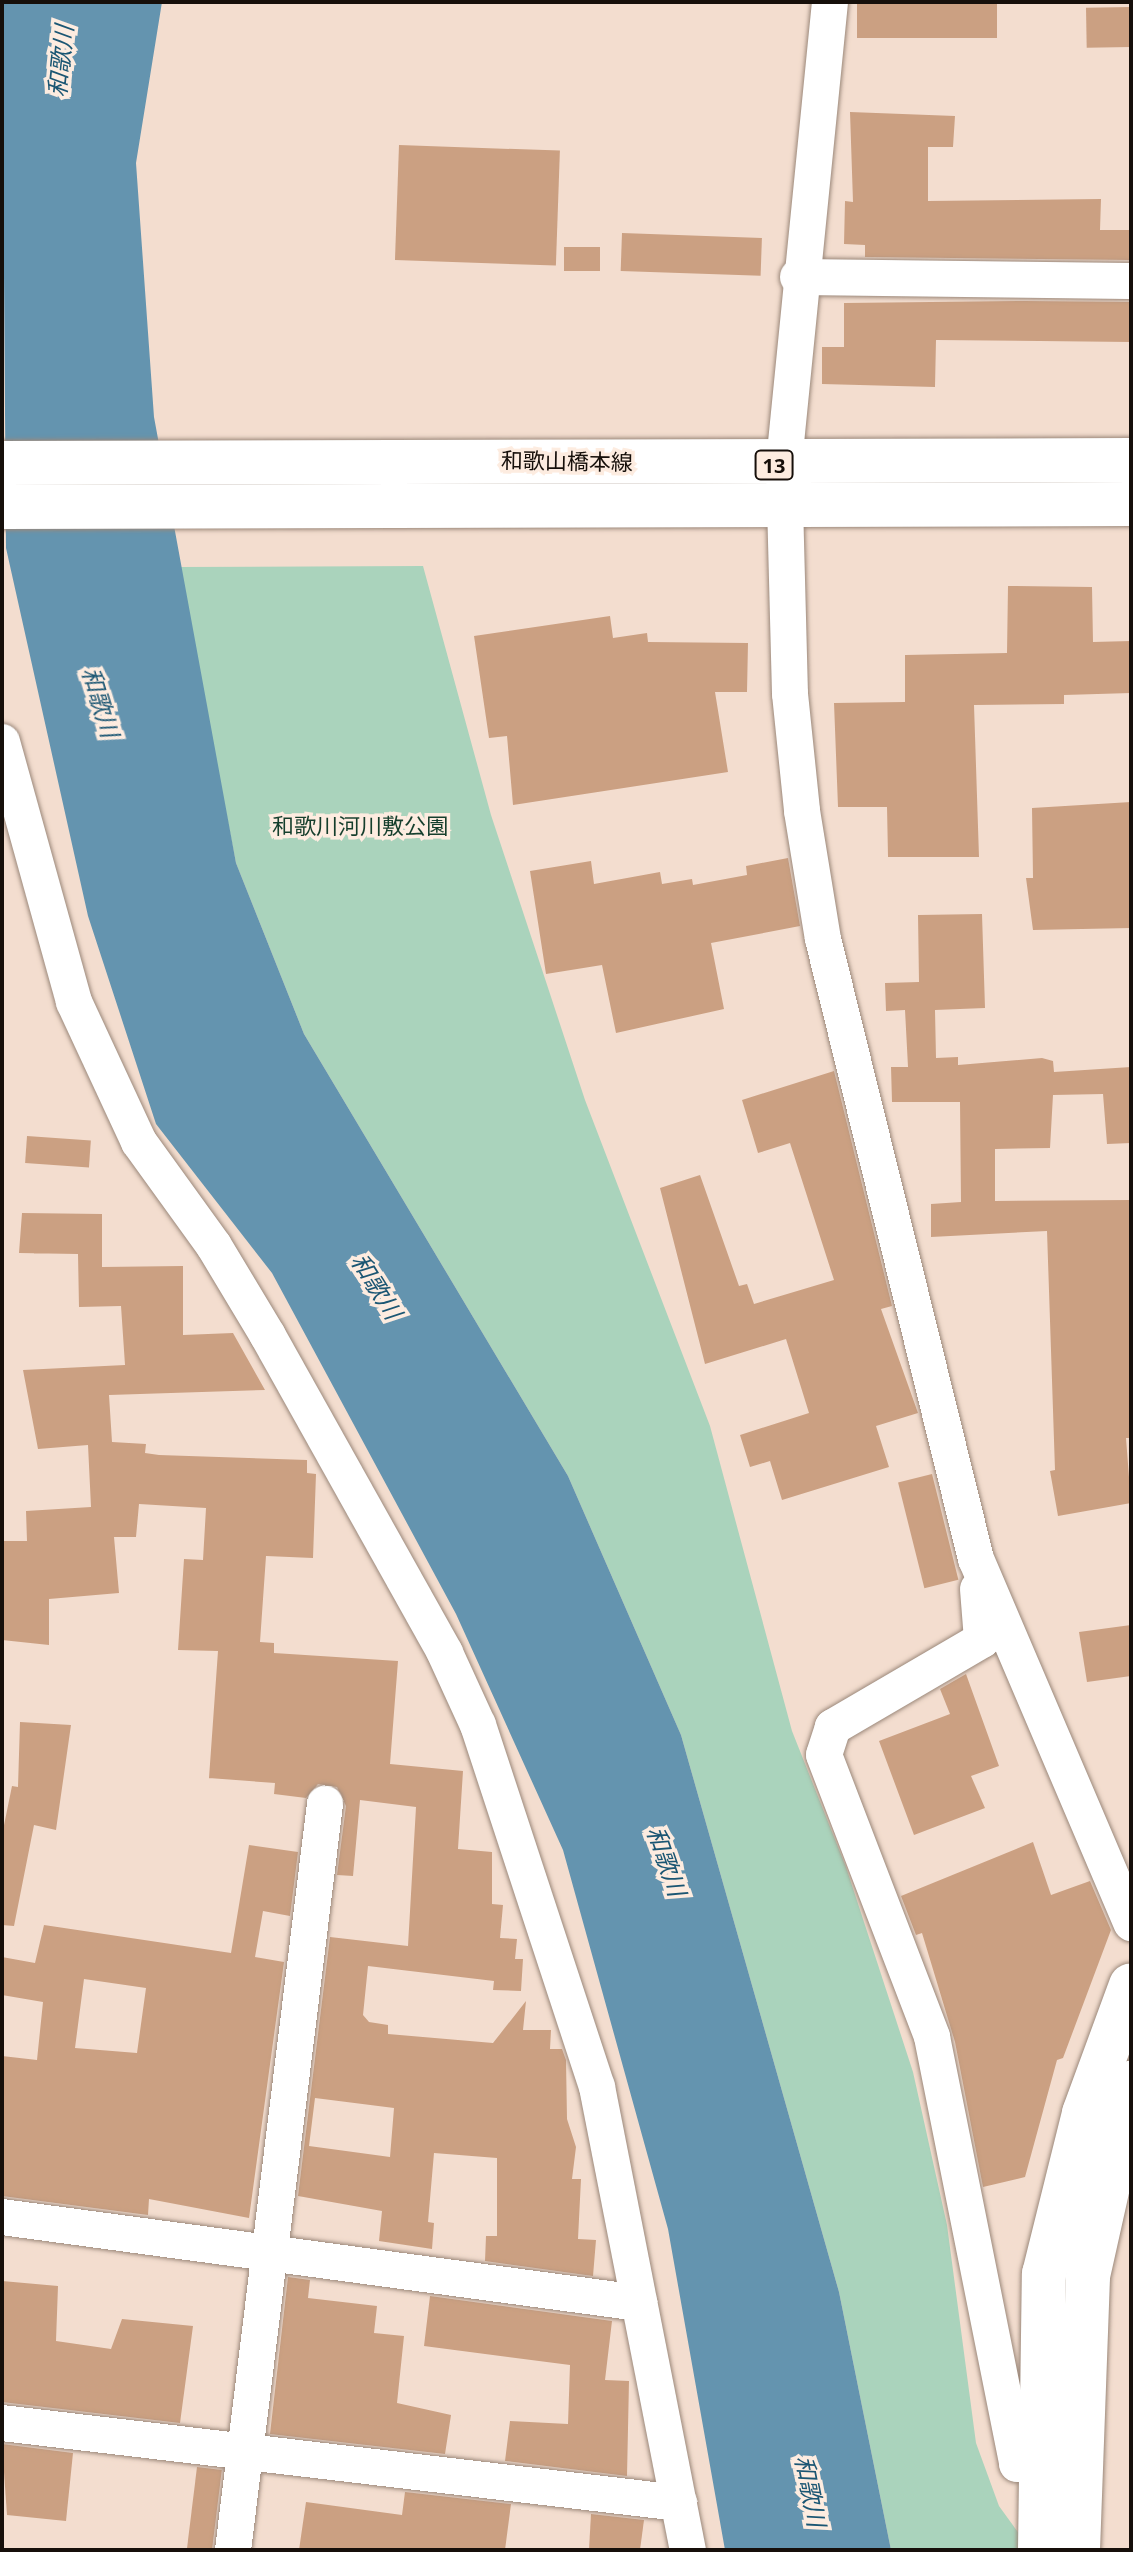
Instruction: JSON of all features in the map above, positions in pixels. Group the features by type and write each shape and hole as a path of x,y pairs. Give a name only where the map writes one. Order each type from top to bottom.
{"main road":[{"name":"和歌山橋本線","path":"2,463 417,458 785,485 1131,504"},
{"name":"和歌山橋本線","path":"2,507 428,501 785,485 1131,460"},
{"path":"1040,2550 1038,2463 1044,2274 1084,2113 1131,1985"},
{"path":"1078,2550 1088,2276 1131,2083"}],"street":[{"path":"830,2 798,277 785,485 790,694 823,939 976,1559 1131,1923"},
{"path":"798,277 1131,281"},
{"path":"2,742 74,1002 139,1142 214,1246 268,1336 445,1653 478,1725 597,2087 688,2550"},
{"path":"976,1559 982,1640 833,1727 824,1755 932,2037 1017,2464 1038,2463"},
{"path":"233,2550 266,2253 325,1804"},
{"path":"2,2217 639,2303"},
{"path":"2,2423 243,2455 679,2503"}],"green space":[{"name":"和歌川河川敷公園","path":"423,566 491,815 585,1100 710,1426 792,1731 846,1867 913,2072 947,2225 976,2443 999,2506 1031,2550 891,2550 839,2292 681,1735 568,1476 304,1034 236,863 178,567"}],"water":[{"name":"和歌川","path":"2,2 162,2 136,163 154,417 236,863 304,1034 568,1476 681,1735 839,2292 891,2550 725,2550 668,2229 563,1850 456,1614 272,1273 156,1124 88,916 6,548"}],"building":[{"path":"857,2 997,2 997,38 857,38"},
{"path":"1130,7 1131,47 1087,48 1086,8"},
{"path":"850,112 955,116 953,147 928,147 928,201 1101,199 1100,230 1131,230 1131,260 865,257 865,245 844,244 845,201 853,202"},
{"path":"399,145 560,151 556,266 395,260"},
{"path":"622,233 762,238 761,276 621,271"},
{"path":"564,247 600,247 600,271 564,271"},
{"path":"1131,302 1131,342 936,340 935,387 822,384 822,347 844,347 844,303"},
{"path":"1008,586 1092,587 1093,642 1131,641 1131,693 1064,695 1064,704 974,705 979,857 888,857 887,807 838,807 834,703 905,702 905,655 1007,653"},
{"path":"610,616 613,638 647,633 648,642 748,643 747,692 715,692 728,772 513,805 507,736 489,738 474,636"},
{"path":"1131,802 1131,928 1033,930 1026,878 1033,878 1032,808"},
{"path":"788,858 800,926 711,943 724,1009 616,1033 602,965 546,974 530,871 591,861 594,884 660,872 662,884 692,879 693,885 747,875 746,866"},
{"path":"982,914 985,1008 935,1010 936,1058 958,1057 958,1065 1042,1058 1053,1061 1054,1072 1131,1067 1131,1143 1107,1144 1103,1094 1053,1095 1050,1148 995,1149 995,1201 1131,1200 1131,1438 1126,1438 1131,1503 1058,1516 1050,1471 1055,1470 1047,1231 931,1237 931,1204 961,1202 960,1102 892,1102 891,1067 908,1067 905,1010 886,1011 885,983 919,982 918,915"},
{"path":"834,1071 892,1306 881,1309 918,1413 876,1426 889,1467 782,1500 770,1461 750,1467 740,1435 809,1413 786,1339 705,1364 660,1188 700,1175 739,1286 747,1284 754,1304 834,1280 790,1143 758,1153 742,1100"},
{"path":"27,1136 91,1140 89,1167 25,1163"},
{"path":"22,1213 102,1214 102,1267 183,1266 183,1335 233,1333 265,1390 109,1395 112,1442 146,1444 145,1453 159,1455 307,1460 307,1473 316,1474 313,1558 266,1556 260,1642 274,1643 274,1653 398,1661 390,1764 463,1771 458,1849 492,1852 492,1904 503,1905 500,1938 517,1939 515,1959 523,1959 521,1991 493,1990 494,1981 368,1966 363,2015 369,2022 388,2025 388,2034 493,2043 526,2001 523,2030 551,2030 550,2049 562,2049 566,2060 567,2119 576,2147 572,2179 581,2179 578,2239 596,2240 593,2276 485,2261 486,2236 497,2236 497,2158 434,2153 428,2222 434,2223 432,2249 379,2241 382,2211 298,2196 330,1937 408,1946 416,1807 360,1800 353,1876 337,1875 346,1806 337,1787 318,1784 306,1798 274,1794 275,1783 209,1778 218,1651 178,1650 184,1559 203,1560 206,1508 139,1504 136,1537 114,1537 119,1593 49,1599 49,1645 2,1640 2,1541 27,1541 26,1511 91,1507 88,1445 38,1449 23,1370 125,1365 121,1306 79,1307 78,1254 19,1253","holes":["315,2098 394,2108 390,2157 309,2146"]},
{"path":"932,1474 958,1580 924,1588 898,1482"},
{"path":"1131,1625 1131,1676 1087,1682 1079,1632"},
{"path":"966,1674 999,1766 971,1776 985,1808 914,1835 879,1741 950,1714 940,1689"},
{"path":"20,1722 71,1725 56,1830 34,1825 14,1926 2,1925 2,1835 12,1786 18,1787"},
{"path":"1033,1842 1051,1895 1090,1881 1111,1930 1063,2058 1057,2060 1025,2177 983,2187 955,2042 922,1933 916,1935 901,1896"},
{"path":"249,1845 298,1852 290,1916 263,1911 255,1957 284,1962 249,2218 149,2199 148,2215 2,2196 2,2056 37,2060 43,2002 2,1995 2,1957 35,1963 44,1925 231,1953","holes":["84,1979 146,1988 137,2053 75,2048"]},
{"path":"288,2277 310,2280 308,2298 377,2306 374,2333 404,2336 397,2403 451,2415 445,2454 270,2434"},
{"path":"2,2281 58,2286 56,2341 111,2349 122,2319 193,2326 180,2423 2,2402"},
{"path":"430,2296 612,2321 605,2380 629,2381 627,2476 505,2461 510,2421 568,2424 570,2365 424,2346"},
{"path":"2,2444 73,2453 66,2521 7,2515"},
{"path":"197,2467 222,2470 212,2550 187,2550"},
{"path":"405,2492 511,2504 505,2550 299,2550 306,2502 402,2515"},
{"path":"591,2514 644,2520 640,2550 589,2550"}]}
